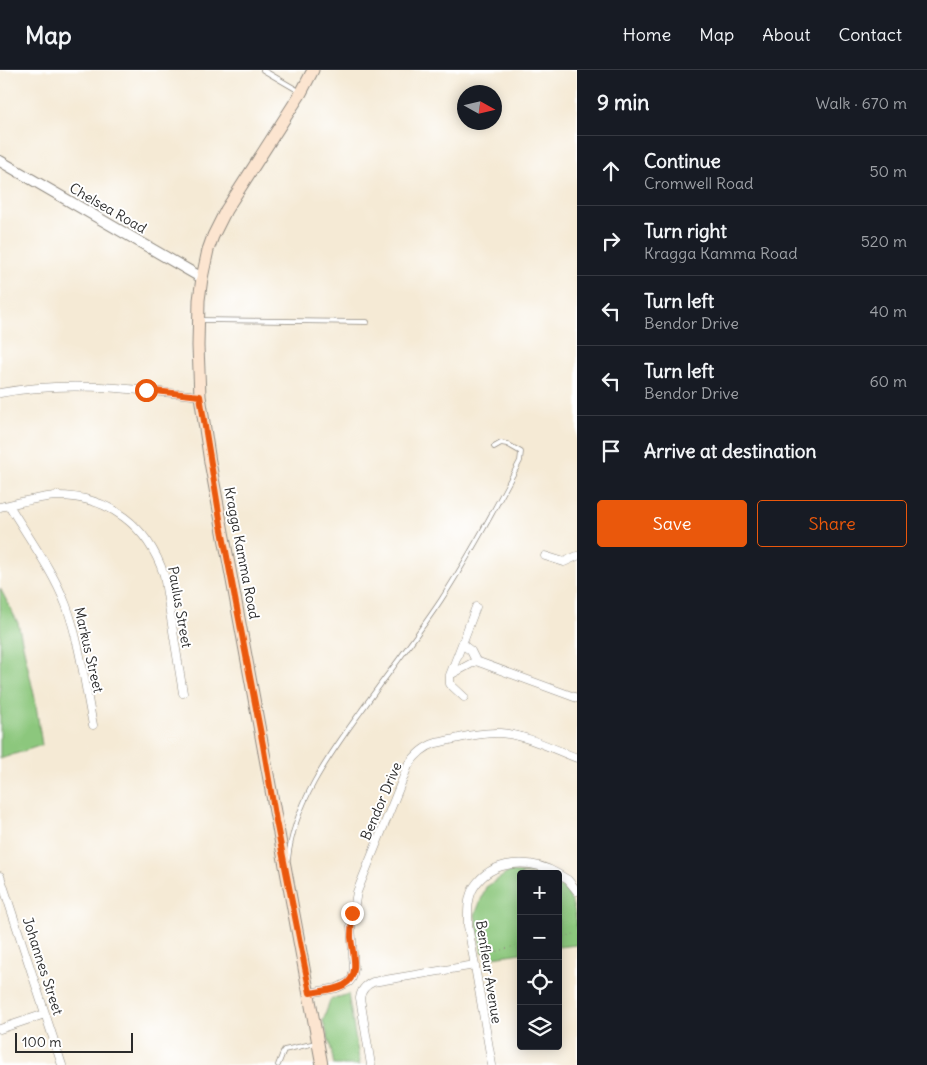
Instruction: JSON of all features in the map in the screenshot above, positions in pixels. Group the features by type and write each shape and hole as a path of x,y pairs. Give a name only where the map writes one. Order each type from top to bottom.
{"main road":[{"name":"Kragga Kamma Road","path":"313,70 222,217 208,250 202,278 198,320 200,396 213,480 322,1065"}],"street":[{"name":"Chelsea Road","path":"0,162 202,278"},
{"path":"0,393 42,388 93,386 200,396"},
{"name":"Paulus Street","path":"0,508 56,496 83,499 104,504 127,518 144,535 158,558 164,575 183,693"},
{"name":"Markus Street","path":"9,505 57,586 66,605 77,644 93,725"},
{"path":"545,556 564,562 577,556"},
{"path":"464,697 450,684 450,675 476,607"},
{"path":"462,644 471,651 476,661 577,698"},
{"path":"450,675 476,661"},
{"name":"Bendor Drive","path":"310,993 344,985 349,982 354,974 351,934 352,913 357,892 408,766 416,754 436,743 498,733 525,738 577,758"},
{"name":"Benfleur Avenue","path":"492,1065 468,926 468,904 474,888 488,873 512,864 531,863 552,870"},
{"name":"Johannes Street","path":"0,876 62,1065"},
{"name":"Benfleur Avenue","path":"562,876 568,880 577,891"},
{"path":"371,1065 360,998 365,988 373,982 474,962"},
{"path":"0,1029 46,1014"}],"lane":[{"path":"263,70 301,92"},
{"path":"198,320 368,322"},
{"path":"286,876 289,853 302,808 320,771 440,600 487,525 520,461 520,452 516,448 501,443 494,447"},
{"path":"278,1065 284,1050 318,1042"}],"path":[{"path":"562,937 577,933"},
{"path":"474,962 517,946"}],"green space":[{"path":"0,588 18,623 35,699 42,745 0,759"},
{"path":"509,872 517,872 517,954 486,958 485,952 482,952 475,915 486,887"},
{"path":"562,887 569,896 575,911 577,945 562,947"},
{"path":"348,994 360,1065 334,1065 323,1021 330,1000"}],"route":[{"path":"146,390 200,396 221,525 310,993 337,988 349,982 352,978 354,974 351,934 352,913"}]}
